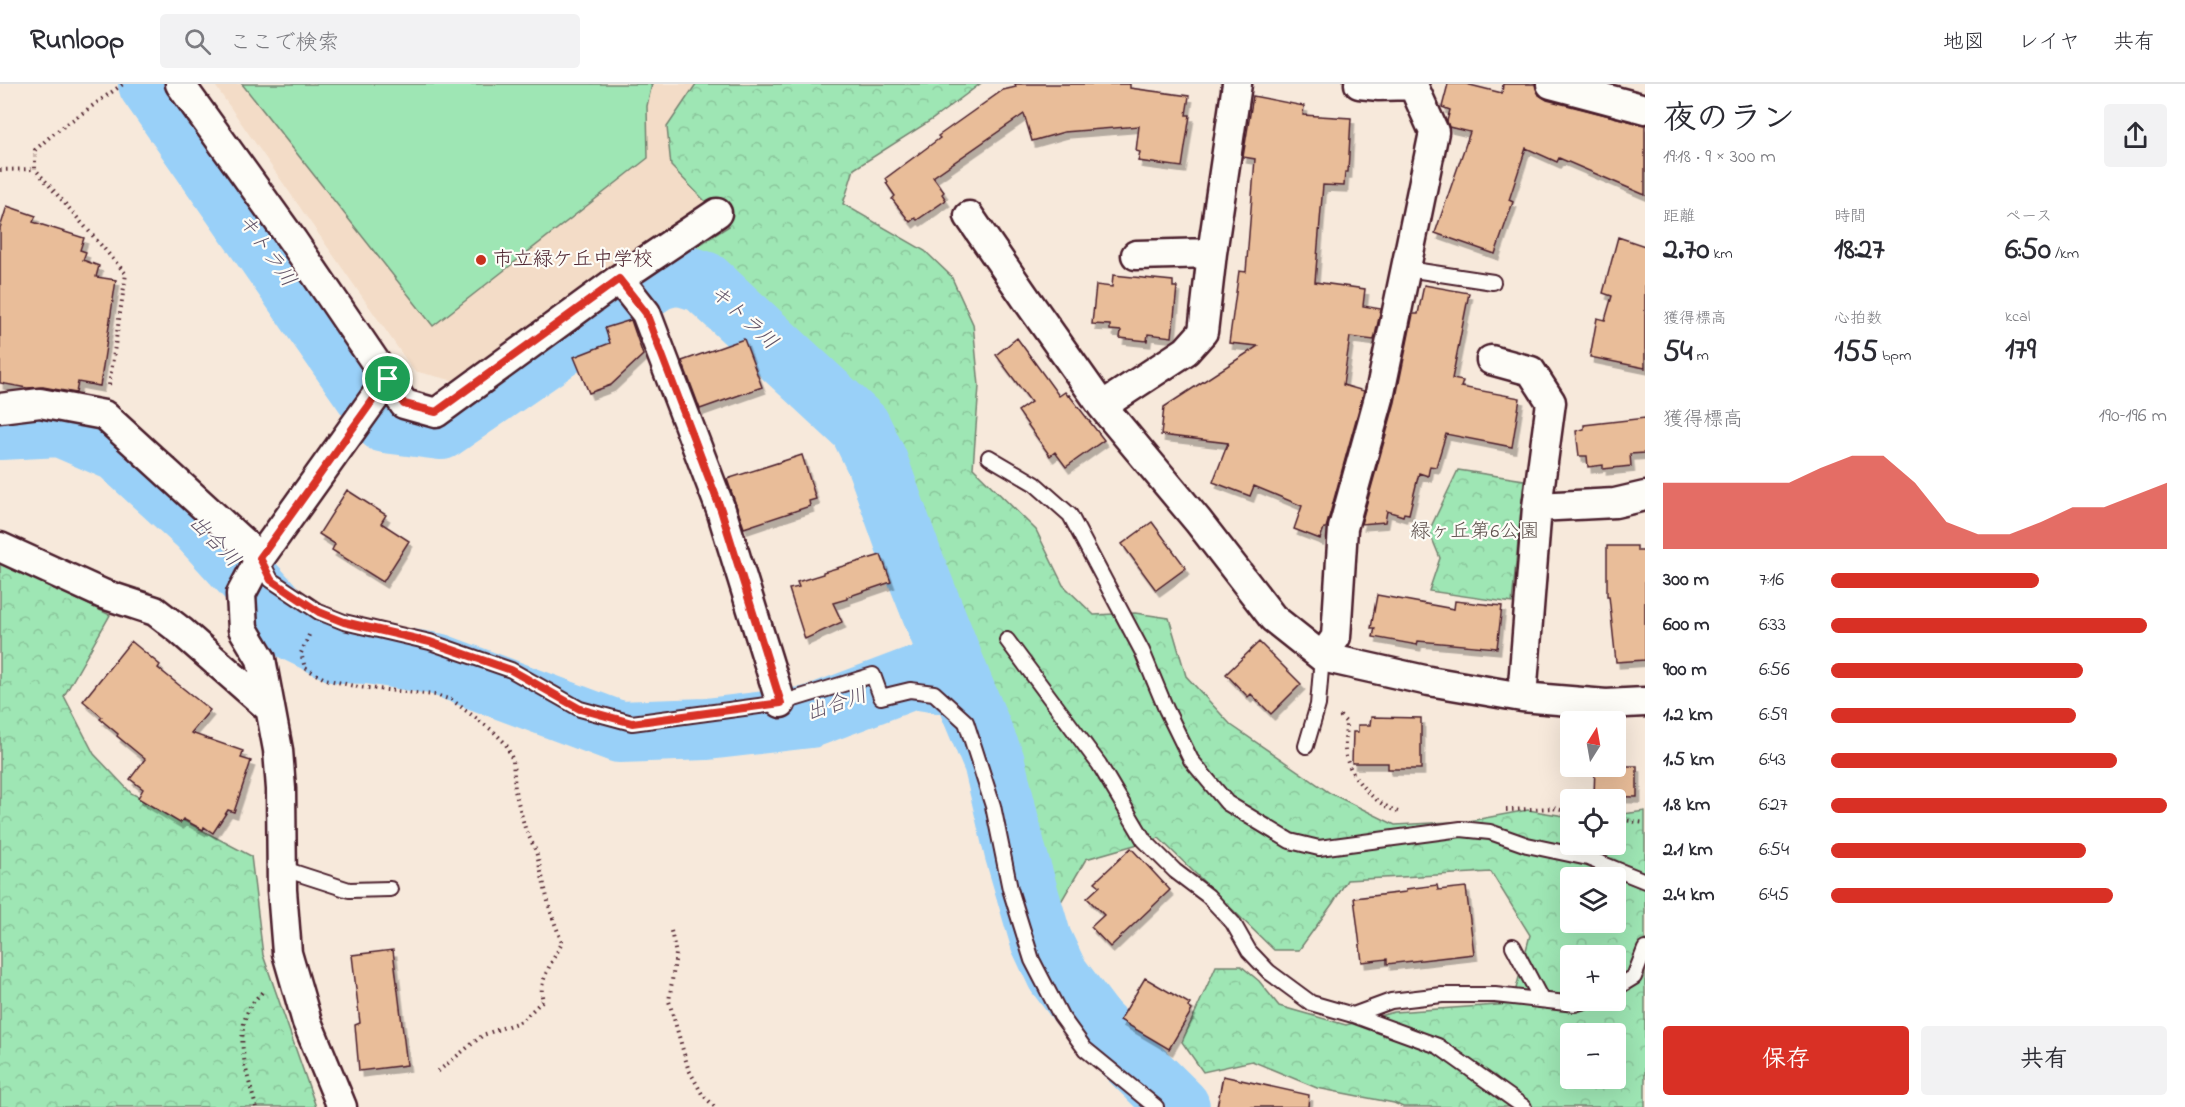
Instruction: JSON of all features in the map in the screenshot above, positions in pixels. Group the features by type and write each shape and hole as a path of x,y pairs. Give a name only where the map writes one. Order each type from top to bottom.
{"street":[{"path":"180,84 293,241 404,404 436,412 619,279 717,213"},
{"path":"1102,406 1186,351 1203,332 1212,253 1237,84"},
{"path":"1322,657 1336,637 1343,528 1379,398 1434,132 1413,84 1379,86 1359,84"},
{"path":"1551,84 1645,109"},
{"path":"969,216 1102,406 1198,521 1273,618 1322,657 1429,681 1522,697 1606,704 1645,702"},
{"path":"1136,255 1212,253"},
{"path":"619,279 646,313 721,510 781,703"},
{"path":"1491,360 1531,371 1551,402 1537,507 1522,697"},
{"path":"342,1107 307,1022 290,962 285,932 281,868 281,789 278,750 261,658 243,629 241,594 260,558 388,379"},
{"path":"0,408 40,404 104,415 260,558"},
{"path":"1537,507 1615,503 1645,496"},
{"path":"0,547 103,594 155,611 269,708"}],"lane":[{"path":"1407,269 1493,282"},
{"path":"989,457 1035,484 1070,515 1142,651 1166,709 1191,760 1227,803 1290,841 1319,848 1461,829 1490,832 1527,845 1588,858 1645,881"},
{"path":"260,558 271,580 319,612 344,622 430,642 511,670 580,709 632,723 781,703 873,675 881,697 910,690 934,693 966,722 993,806 1010,889 1032,960 1061,1016 1085,1049 1156,1107"},
{"path":"1006,640 1099,764 1144,840 1175,871 1208,896 1233,923 1249,951 1269,972 1311,1003 1353,1015 1438,1046 1524,1107"},
{"path":"1306,746 1318,705 1322,657"},
{"path":"281,868 349,890 390,889"},
{"path":"1513,946 1541,999"},
{"path":"1626,982 1634,977 1645,949"},
{"path":"1353,1015 1391,1001 1442,995 1495,995 1560,1002"}],"path":[{"path":"104,415 126,274 35,169 35,150 53,134 123,84"},
{"path":"0,170 35,169"},
{"path":"319,612 301,653 305,668 326,679 347,684 435,695 452,700 493,730 506,744 513,761 515,790 525,828 536,851 550,910 562,943 544,980 540,993 543,1000 522,1021 483,1035 436,1073"},
{"path":"1318,705 1336,710 1346,722 1346,758 1360,784 1384,807 1403,814"},
{"path":"1496,811 1560,810"},
{"path":"1626,820 1645,823"},
{"path":"671,931 676,954 669,1002 688,1068 702,1094 715,1107"},
{"path":"256,1107 241,1033 249,1008 290,962"}],"shaded area":[{"name":"市立緑ケ丘中学校","path":"214,84 732,84 779,149 455,381 414,371"}],"green space":[{"path":"242,84 652,84 647,106 648,158 433,326"},
{"path":"696,84 980,84 933,119 854,169 843,204 925,251 951,276 973,324 979,386 973,468 1036,530 1063,585 1094,615 1135,613 1169,618 1186,676 1231,725 1330,793 1395,825 1469,821 1528,810 1560,815 1560,855 1626,855 1626,814 1645,811 1645,1107 1403,1107 1394,1103 1317,1088 1252,1061 1203,1072 1182,1042 1216,966 1241,966 1259,981 1279,1006 1346,1025 1394,1012 1512,1004 1530,935 1491,872 1347,880 1299,950 1274,950 1159,838 1086,859 1055,912 994,727 876,425 788,333 691,250 729,226 671,166 667,127"},
{"name":"緑ヶ丘第6公園","path":"1458,470 1524,480 1512,603 1429,591 1440,558 1429,531"},
{"path":"0,562 110,615 64,696 94,754 131,793 251,856 263,955 316,1107 0,1107"}],"building":[{"path":"1015,84 1130,84 1130,88 1189,96 1186,115 1190,115 1182,167 1138,161 1140,152 1136,151 1139,126 1064,132 1032,141 1024,114 933,177 944,192 942,194 946,200 917,220 915,218 910,222 892,199 895,196 886,183 888,182 886,178 940,138 938,136 1003,90 1016,87"},
{"path":"1448,84 1466,84 1502,93 1503,84 1535,84 1539,95 1547,100 1645,125 1645,195 1559,158 1557,162 1526,148 1509,200 1513,202 1495,254 1435,233 1470,132 1449,127 1447,121 1450,110 1442,107"},
{"path":"1253,96 1304,106 1303,115 1351,118 1348,172 1345,172 1344,186 1323,185 1315,282 1365,289 1363,306 1381,309 1374,340 1350,337 1343,385 1364,391 1326,528 1320,539 1294,529 1302,506 1254,486 1250,496 1213,482 1228,443 1161,435 1164,407 1258,346 1229,343 1239,271 1246,272 1255,159 1243,157"},
{"path":"7,206 36,216 33,222 84,238 80,250 86,252 83,260 99,266 96,277 116,280 100,386 78,382 76,393 0,383 0,228"},
{"path":"1618,237 1645,246 1645,368 1590,357 1597,318 1605,320 1612,296 1603,293"},
{"path":"1113,275 1173,281 1173,287 1177,287 1172,337 1148,334 1147,341 1120,338 1121,331 1110,330 1110,325 1092,324 1096,285 1112,287"},
{"path":"1424,285 1469,293 1452,379 1463,381 1461,387 1520,398 1512,447 1446,434 1436,467 1430,466 1428,476 1419,473 1409,514 1404,513 1403,516 1387,511 1385,522 1361,524 1395,402 1413,314 1418,314"},
{"path":"631,320 643,355 611,385 589,393 574,357 610,343 605,328"},
{"path":"1017,338 1059,396 1065,392 1069,395 1104,440 1066,467 1055,452 1050,456 1018,411 1031,402 996,355"},
{"path":"744,339 762,387 700,409 682,361"},
{"path":"1645,418 1645,453 1630,454 1631,466 1603,469 1603,465 1588,467 1587,456 1579,456 1576,431 1584,429 1584,425"},
{"path":"802,455 816,499 809,501 810,506 744,528 727,479"},
{"path":"347,490 386,515 381,523 409,541 383,582 332,550 335,544 319,534"},
{"path":"1152,522 1186,568 1156,590 1122,544"},
{"path":"1607,546 1637,546 1637,551 1645,551 1645,660 1616,662 1609,596 1607,596"},
{"path":"881,555 891,582 833,603 842,622 805,639 789,589 799,587 797,582 823,574 823,572"},
{"path":"1377,595 1454,609 1455,601 1502,606 1497,648 1418,641 1417,645 1373,637 1375,628 1371,628"},
{"path":"131,641 160,665 158,668 210,710 191,733 243,751 241,758 251,761 234,812 228,810 213,833 183,819 180,823 138,798 143,789 130,779 145,759 117,736 118,734 100,719 102,717 83,701"},
{"path":"1259,642 1301,684 1271,714 1251,694 1248,697 1226,674"},
{"path":"1371,717 1421,718 1421,769 1388,769 1388,763 1352,763 1353,732 1358,732 1358,725 1370,725"},
{"path":"1626,766 1637,766 1637,797 1626,797 1626,789 1594,789 1595,777 1626,777"},
{"path":"1131,848 1170,890 1110,947 1091,927 1104,915 1087,898 1100,886 1095,882"},
{"path":"1437,885 1438,890 1466,887 1474,954 1387,964 1387,959 1362,962 1354,898 1406,892 1406,889"},
{"path":"393,950 407,1065 359,1071 355,1025 360,1023 352,955"},
{"path":"1145,978 1190,1004 1188,1007 1192,1010 1169,1049 1120,1020"},
{"path":"1223,1076 1309,1095 1308,1107 1217,1107"}],"waterway":[{"name":"キトラ川","path":"149,84 385,422 441,429 655,281 668,276 679,276 704,282 860,427 877,462 911,557 962,686"},
{"name":"出合川","path":"0,429 60,426 118,451 200,526 297,632 338,652 367,653 437,664 619,732 707,729 810,717 913,678 962,686 994,762 1015,851 1041,940 1057,974 1094,1023 1179,1107"}],"place":[{"name":"市立緑ケ丘中学校","path":"481,260"}],"route":[{"path":"619,279 646,313 721,510 781,703 632,723 580,709 511,670 430,642 344,622 319,612 271,580 260,558 388,379 404,404 436,412 619,279"}]}
